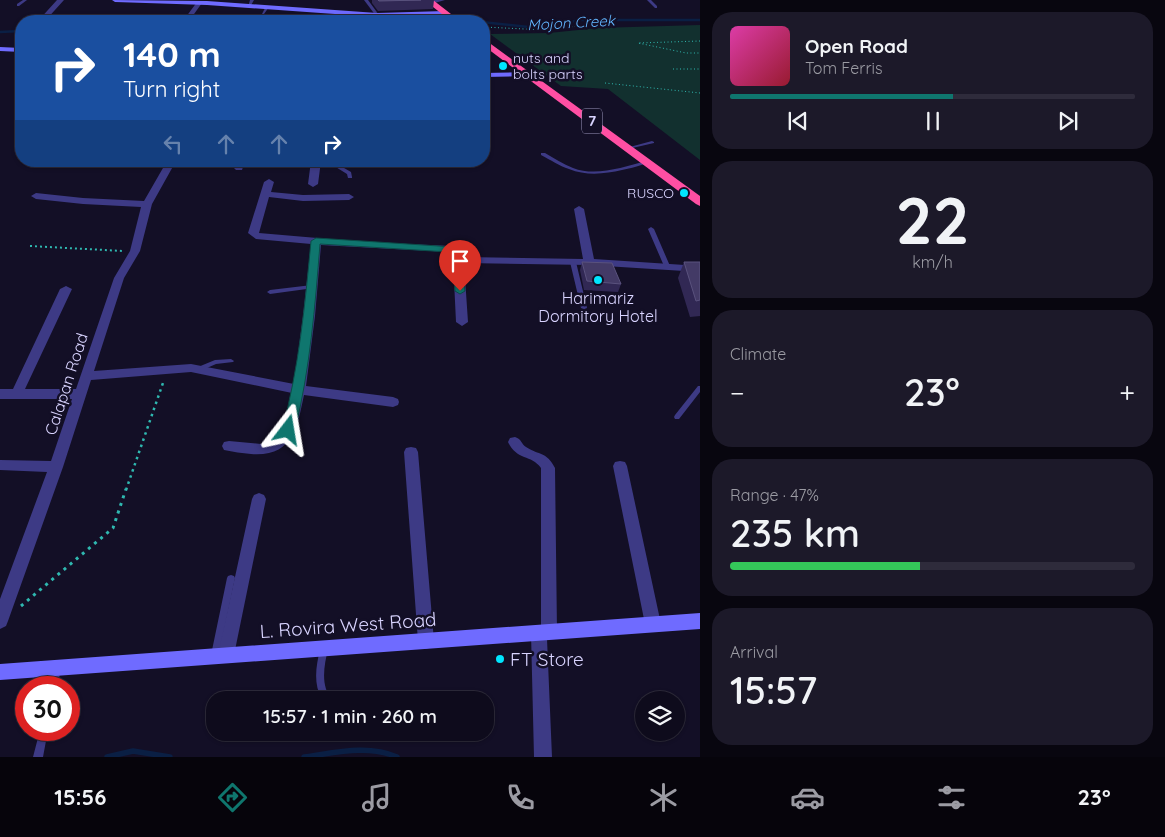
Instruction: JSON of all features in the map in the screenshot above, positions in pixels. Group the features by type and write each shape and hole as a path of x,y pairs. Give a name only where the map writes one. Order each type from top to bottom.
{"highway":[{"path":"429,1 449,15"},
{"name":"7","path":"490,46 700,202"}],"street":[{"path":"47,15 61,0"},
{"path":"115,0 250,3 265,10 376,15 445,12"},
{"path":"429,1 442,0"},
{"path":"190,15 199,2"},
{"path":"0,49 15,50"},
{"path":"490,75 528,74"},
{"name":"Calapan Road","path":"0,621 56,467 119,278 135,251 148,204 169,167"},
{"path":"313,184 315,167"},
{"path":"269,182 253,235 316,241 451,249 456,252 462,322"},
{"path":"266,194 304,198 348,197"},
{"path":"36,196 83,201 148,204"},
{"path":"579,209 589,262"},
{"path":"229,446 270,449 278,446 285,439 299,390 308,330 316,241"},
{"path":"458,260 589,262 700,269"},
{"path":"17,394 66,289"},
{"path":"85,376 168,369 200,369 299,390 393,402"},
{"path":"0,394 79,394"},
{"path":"515,442 525,454 537,456 546,461 548,468 543,757"},
{"path":"411,452 426,641"},
{"path":"0,465 56,467"},
{"path":"620,466 653,624"},
{"path":"220,656 259,498"},
{"name":"L. Rovira West Road","path":"0,672 700,621"}],"lane":[{"path":"18,4 25,0"},
{"path":"366,0 376,15"},
{"path":"649,0 656,7"},
{"path":"628,148 652,142"},
{"path":"543,154 571,169 580,171 613,170 646,162"},
{"path":"339,167 348,172 350,177"},
{"path":"651,229 667,266"},
{"path":"573,262 584,308"},
{"path":"270,292 312,288"},
{"path":"200,369 215,362 231,361"},
{"path":"677,418 700,388"},
{"path":"220,656 231,578"},
{"path":"322,691 319,676 324,648"},
{"path":"56,676 58,667"},
{"path":"38,757 42,741"}],"path":[{"path":"490,27 538,30 579,26"},
{"path":"700,41 638,43 686,53 700,53"},
{"path":"673,68 700,70"},
{"path":"605,83 700,93"},
{"path":"30,246 135,251"},
{"path":"15,611 114,528 168,369"}],"green space":[{"path":"700,25 700,160 608,89 561,86 490,34 549,33 598,28"}],"building":[{"path":"378,0 421,0 379,1"},
{"path":"582,262 612,263 621,284 587,281"},
{"path":"684,262 700,262 700,300 696,301"}],"waterway":[{"name":"Mojon Creek","path":"490,23 538,28 580,20 700,20"},
{"name":"Mojon Creek","path":"0,32 15,31"},
{"path":"304,757 363,750 386,753 397,757"},
{"path":"107,757 133,751 170,757"}],"place":[{"name":"nuts and bolts parts","path":"503,66"},
{"name":"RUSCO","path":"684,193"},
{"name":"Harimariz Dormitory Hotel","path":"598,280"},
{"name":"FT Store","path":"500,659"}],"route":[{"path":"288,430 299,390 308,330 316,241 451,249 456,252 458,260 460,291"}]}
